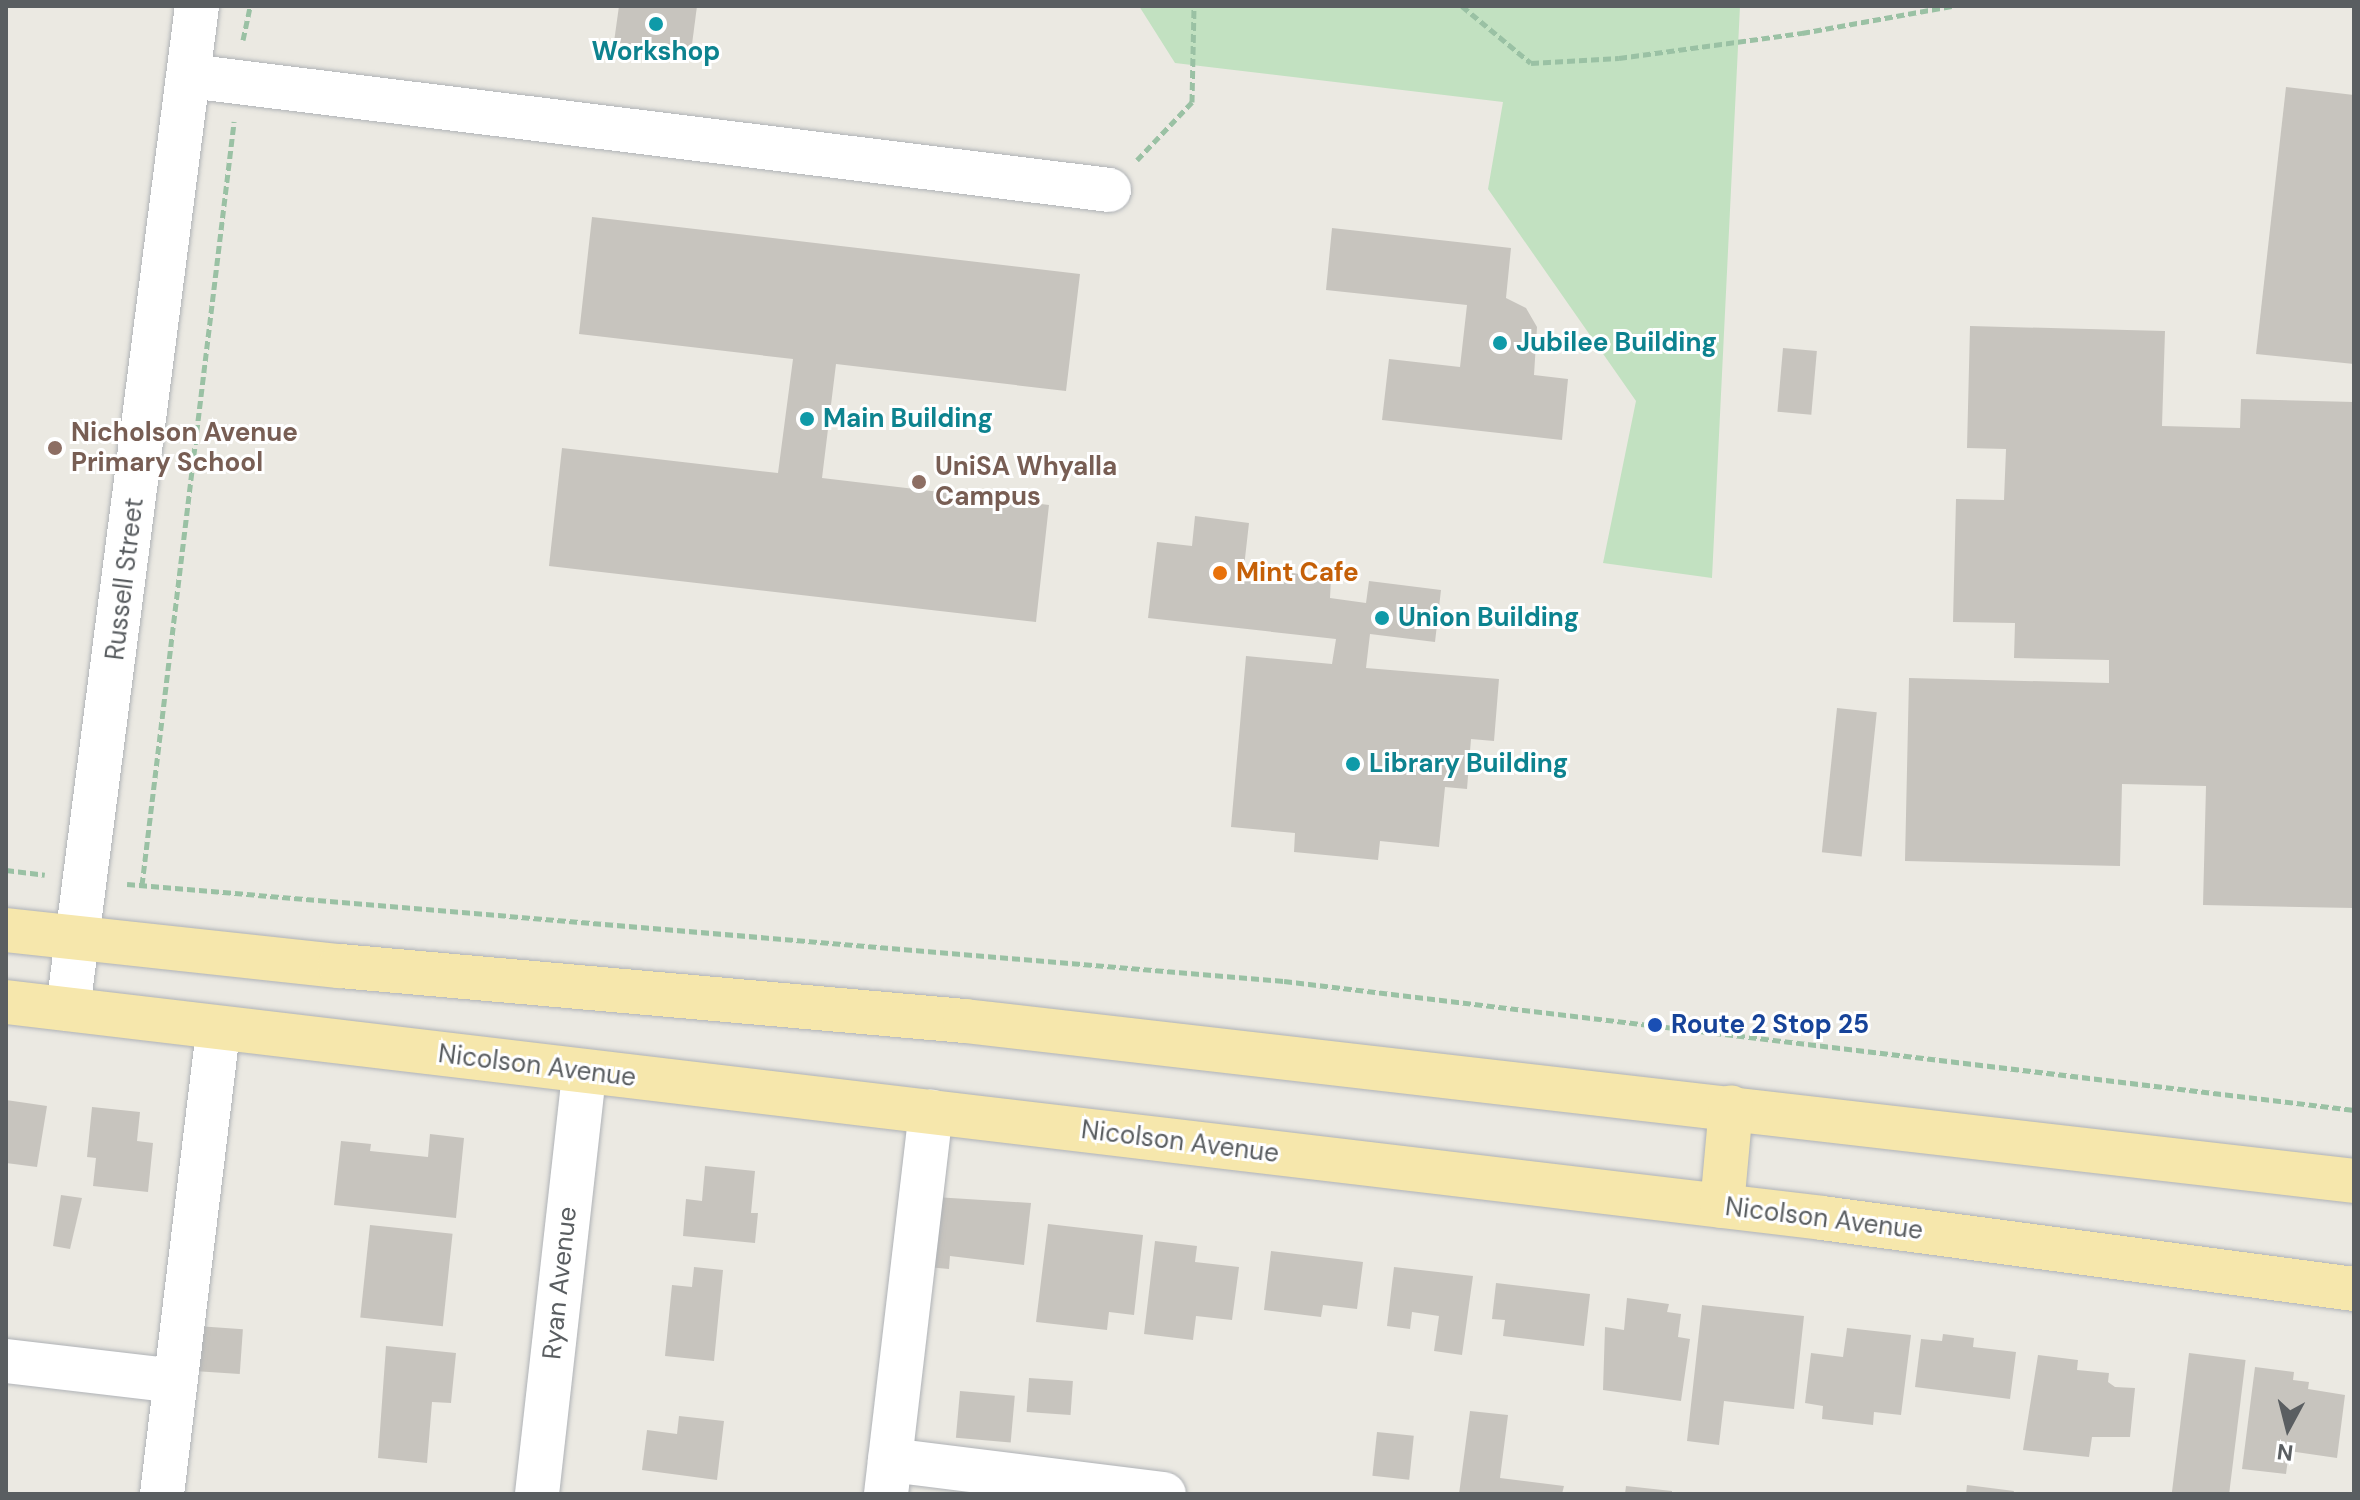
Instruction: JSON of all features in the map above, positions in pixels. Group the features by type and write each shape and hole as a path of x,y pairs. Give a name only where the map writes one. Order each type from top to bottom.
{"main road":[{"path":"6,930 965,1021 2354,1181"},
{"name":"Nicolson Avenue","path":"6,1002 1722,1206 2354,1289"},
{"path":"1722,1206 1731,1107"}],"street":[{"name":"Russell Street","path":"68,1009 197,6"},
{"path":"189,76 1109,190"},
{"path":"162,1494 218,1028"},
{"name":"Ryan Avenue","path":"537,1494 584,1072"},
{"path":"931,1112 888,1477 1164,1494"},
{"path":"6,1361 175,1381"}],"path":[{"path":"142,885 250,6"},
{"path":"1109,190 1192,102 1194,6"},
{"path":"1462,6 1531,63 1787,35 1952,6"},
{"path":"86,880 1284,981 2354,1110"}],"green space":[{"path":"1139,6 1740,6 1712,578 1603,563 1636,401 1488,189 1503,102 1175,63"}],"building":[{"name":"Workshop","path":"619,6 697,6 691,52 614,42"},
{"path":"2286,87 2354,95 2354,364 2256,354"},
{"name":"Main Building","path":"592,217 1080,274 1066,391 836,364 822,478 1049,505 1036,622 549,566 562,448 778,473 793,359 579,334"},
{"name":"Jubilee Building","path":"1332,228 1511,248 1506,298 1526,308 1537,327 1534,375 1568,379 1562,440 1382,420 1389,359 1460,367 1467,305 1326,290"},
{"path":"1970,326 2165,331 2162,426 2240,428 2241,399 2354,402 2354,908 2203,905 2206,786 2122,784 2120,866 1905,861 1909,678 2109,683 2109,660 2014,658 2015,623 1953,622 1956,499 2004,500 2006,449 1967,448"},
{"path":"1783,348 1817,351 1811,415 1777,412"},
{"name":"Library Building","path":"1195,516 1249,523 1244,567 1331,578 1330,598 1366,603 1369,581 1441,590 1435,642 1370,634 1366,668 1499,679 1494,741 1471,739 1467,789 1445,787 1439,847 1380,841 1378,860 1294,852 1295,833 1231,827 1246,656 1332,664 1336,639 1148,618 1157,542 1192,546"},
{"path":"1837,708 1877,712 1862,856 1822,852"},
{"path":"6,1100 47,1106 37,1167 6,1163"},
{"path":"92,1107 140,1112 137,1141 153,1143 148,1192 93,1186 96,1158 87,1157"},
{"path":"430,1134 464,1138 456,1218 334,1205 341,1141 371,1144 370,1151 428,1157"},
{"path":"705,1166 755,1171 751,1213 758,1213 755,1243 683,1236 686,1199 702,1201"},
{"path":"61,1195 82,1198 70,1249 53,1246"},
{"path":"935,1197 1031,1203 1024,1265 950,1256 949,1269 927,1267"},
{"path":"1048,1224 1143,1235 1134,1315 1109,1312 1107,1330 1036,1322"},
{"path":"370,1225 453,1234 443,1326 360,1317"},
{"path":"1155,1241 1197,1246 1195,1262 1239,1267 1232,1320 1196,1316 1193,1340 1144,1334"},
{"path":"1271,1251 1363,1262 1357,1309 1323,1305 1321,1317 1264,1310"},
{"path":"694,1267 723,1270 714,1361 665,1356 672,1285 692,1287"},
{"path":"1394,1267 1473,1276 1462,1355 1434,1351 1439,1316 1412,1312 1410,1329 1387,1326"},
{"path":"1496,1283 1590,1294 1584,1346 1503,1336 1505,1320 1492,1319"},
{"path":"1627,1298 1669,1304 1667,1312 1681,1314 1678,1337 1690,1339 1681,1401 1603,1390 1605,1327 1624,1330"},
{"path":"1702,1305 1804,1316 1794,1409 1724,1401 1719,1445 1687,1441"},
{"path":"197,1326 243,1329 240,1374 194,1371"},
{"path":"1847,1328 1911,1335 1901,1415 1874,1412 1873,1425 1822,1419 1823,1406 1805,1403 1811,1353 1843,1357"},
{"path":"1943,1334 1974,1338 1973,1347 2016,1352 2010,1399 1915,1387 1921,1339 1942,1341"},
{"path":"386,1346 456,1353 451,1403 432,1402 427,1463 378,1458"},
{"path":"2189,1353 2246,1360 2229,1494 2172,1494"},
{"path":"2038,1355 2078,1360 2077,1370 2109,1373 2108,1382 2115,1387 2135,1388 2130,1437 2092,1437 2089,1457 2023,1450"},
{"path":"2255,1367 2294,1372 2293,1380 2309,1382 2308,1389 2345,1395 2337,1458 2289,1451 2286,1474 2242,1469"},
{"path":"1029,1378 1073,1381 1071,1415 1027,1412"},
{"path":"960,1391 1015,1396 1011,1443 956,1438"},
{"path":"1470,1411 1508,1415 1500,1478 1564,1486 1562,1494 1459,1494"},
{"path":"679,1416 724,1421 717,1480 642,1470 647,1430 677,1434"},
{"path":"1377,1432 1414,1436 1409,1480 1372,1476"},
{"path":"1967,1485 2014,1491 2013,1494 1966,1494"},
{"path":"1626,1486 1672,1491 1672,1494 1625,1494"}],"place":[{"name":"Workshop","path":"656,24"},
{"name":"Jubilee Building","path":"1500,343"},
{"name":"Main Building","path":"807,419"},
{"name":"Nicholson Avenue Primary School","path":"55,448"},
{"name":"UniSA Whyalla Campus","path":"919,482"},
{"name":"Mint Cafe","path":"1220,573"},
{"name":"Union Building","path":"1382,618"},
{"name":"Library Building","path":"1353,764"},
{"name":"Route 2 Stop 25","path":"1655,1025"}]}
